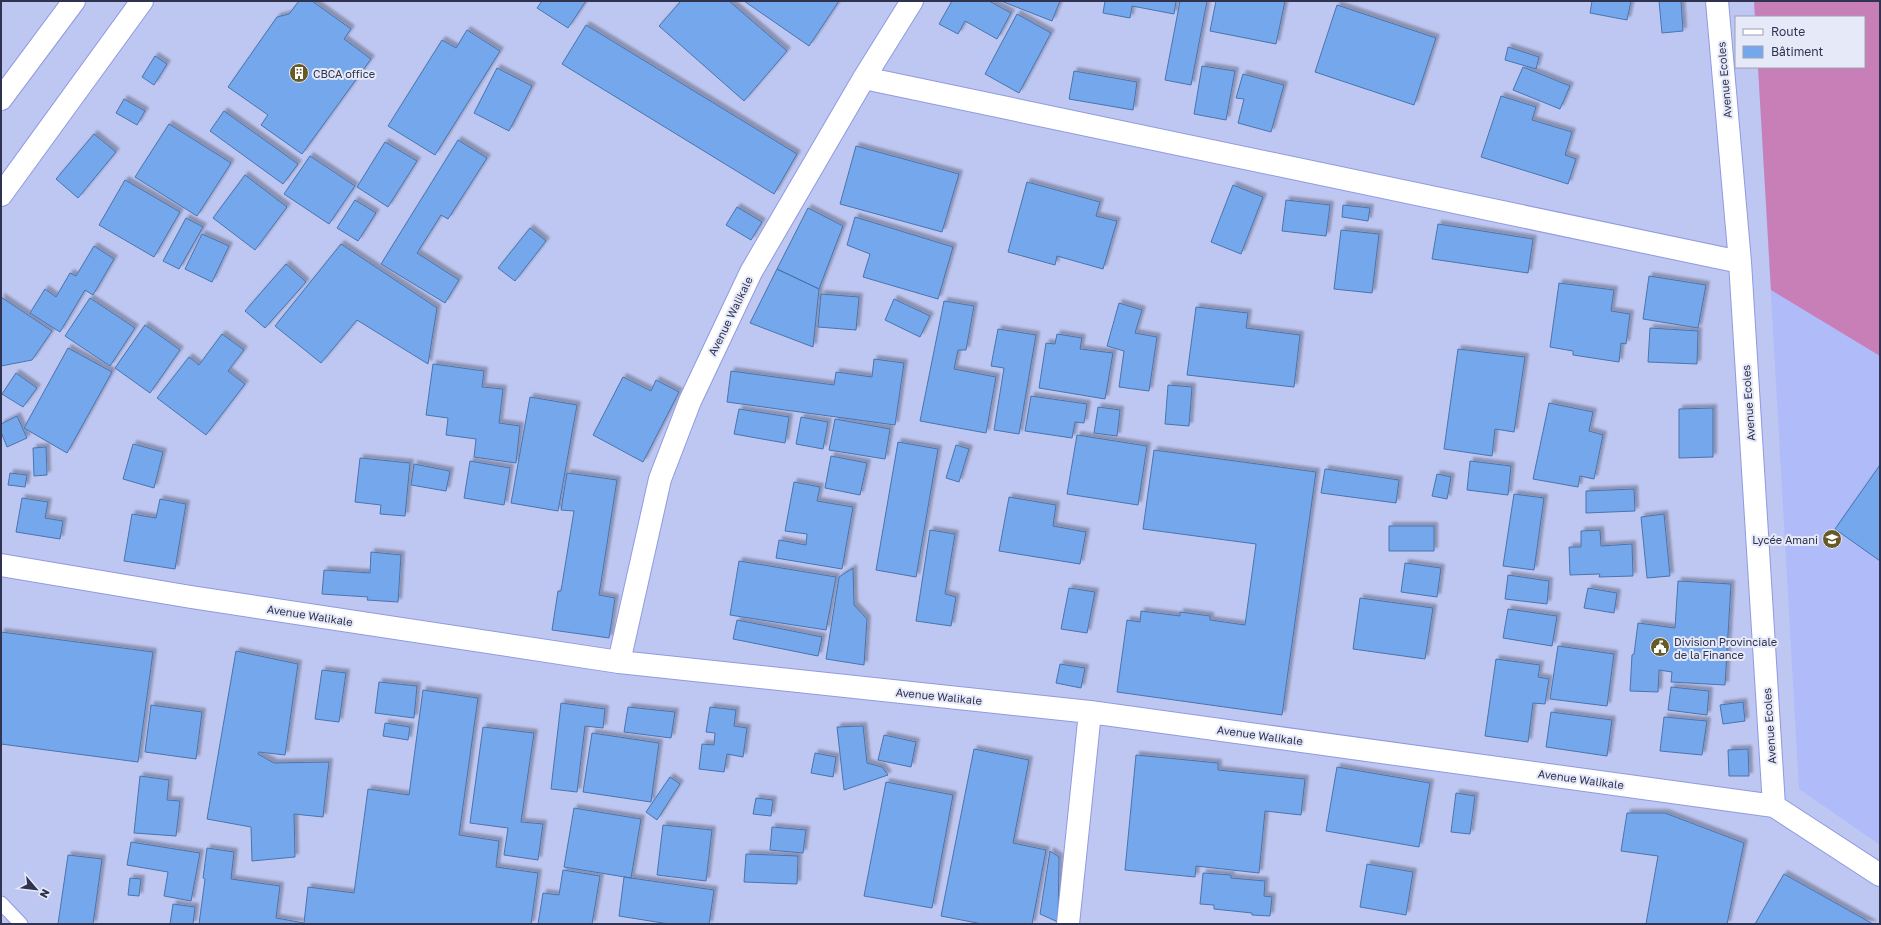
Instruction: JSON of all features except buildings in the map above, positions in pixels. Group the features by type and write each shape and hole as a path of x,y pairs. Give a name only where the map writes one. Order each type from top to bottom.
{"street":[{"path":"1,99 74,1"},
{"path":"1,195 142,1"},
{"name":"Avenue Walikale","path":"619,662 660,479 690,401 751,272 864,78 912,1"},
{"name":"Avenue Ecoles","path":"1716,1 1740,262 1774,806"},
{"path":"864,78 1740,262"},
{"name":"Avenue Walikale","path":"1,566 191,598 619,662 1090,712 1774,806 1880,875"},
{"path":"1068,924 1090,712"}],"lane":[{"path":"1,903 21,924"}],"shaded area":[{"name":"Lycée Amani","path":"1754,1 1880,1 1880,845 1799,789 1758,68 1865,68 1865,16 1755,16"},
{"path":"1754,1 1880,1 1880,356 1771,290 1758,68 1865,68 1865,16 1755,16"}],"place":[{"name":"CBCA office","path":"299,73"},
{"name":"Lycée Amani","path":"1832,539"},
{"name":"Division Provinciale de la Finance","path":"1660,647"}]}
